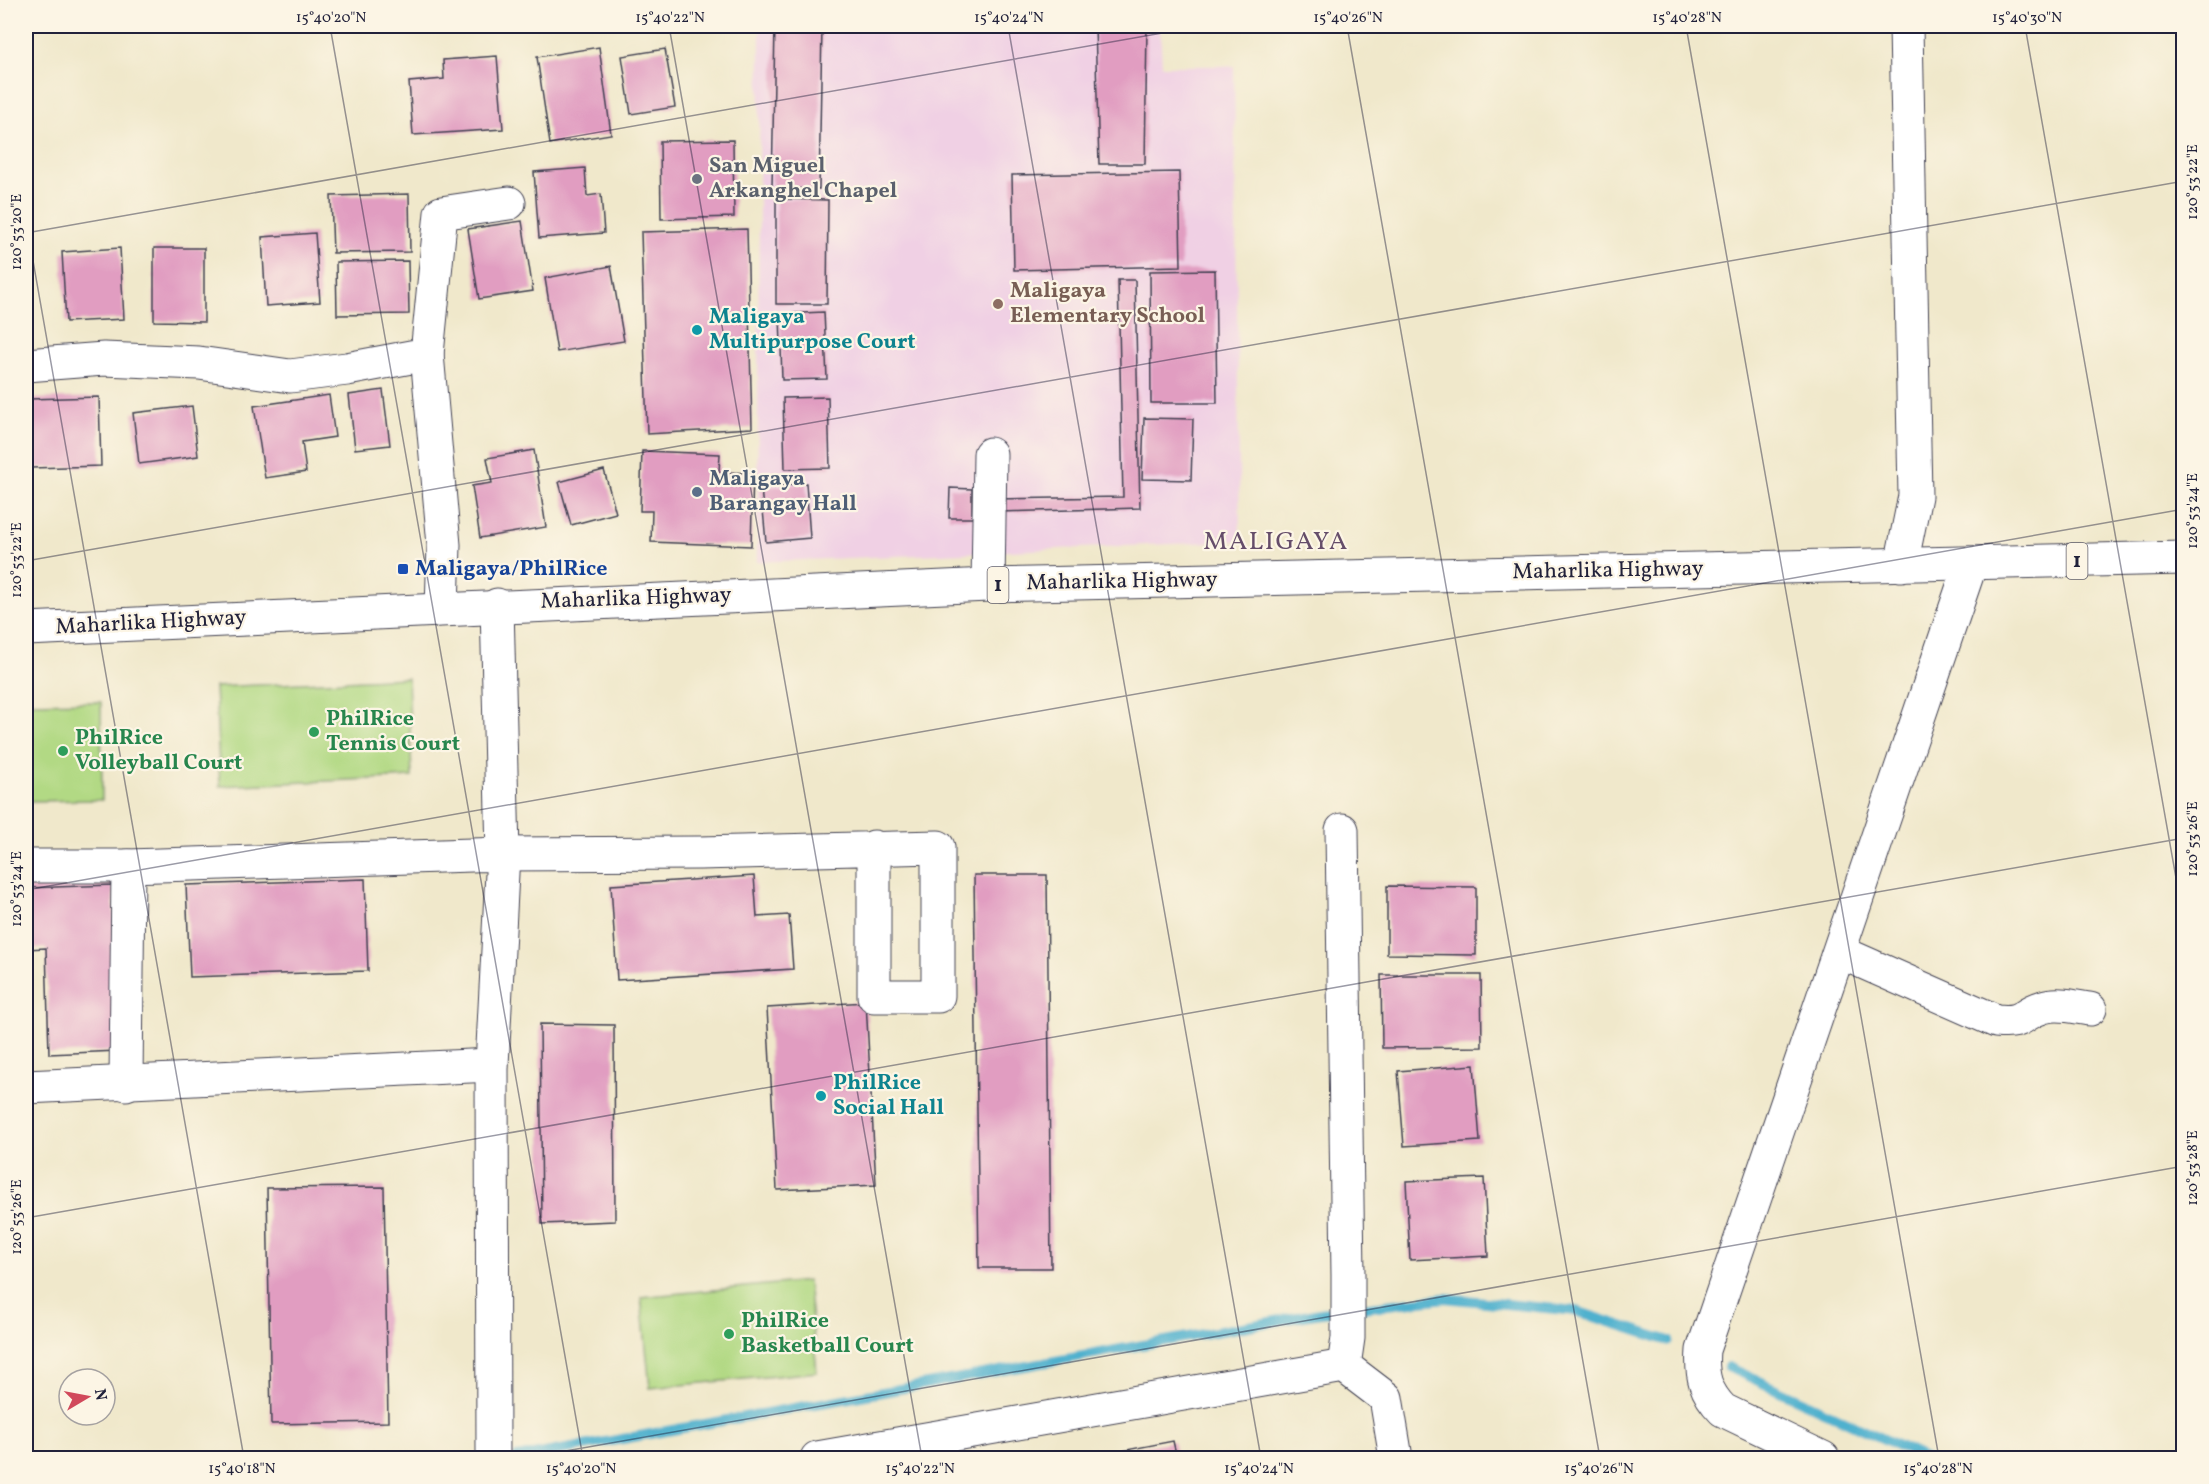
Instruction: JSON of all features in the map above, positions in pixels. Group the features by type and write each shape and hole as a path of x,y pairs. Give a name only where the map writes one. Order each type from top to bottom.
{"main road":[{"path":"1901,565 1915,496 1906,26"},
{"path":"442,608 444,545 428,354 441,213 509,203"},
{"path":"26,365 104,359 199,363 290,376 347,369 428,354"},
{"path":"988,585 990,454"},
{"name":"Maharlika Highway","path":"26,629 497,605 988,585 2184,558"},
{"path":"1823,1458 1723,1410 1712,1400 1706,1387 1702,1362 1708,1330 1971,563"},
{"path":"493,1458 492,1065 503,854 497,605"},
{"path":"1342,830 1348,1275 1346,1352 1386,1398 1396,1458"},
{"path":"26,866 128,866 503,854 700,853 874,847 938,847 938,996 874,996 874,847"},
{"path":"126,1084 128,866"},
{"path":"1839,952 1996,1021 2016,1023 2044,1006 2061,1005 2090,1010"},
{"path":"26,1087 492,1065"},
{"path":"817,1458 1346,1352"}],"shaded area":[{"name":"Maligaya Elementary School","path":"760,26 1160,26 1162,66 1234,66 1240,541 757,562"}],"green space":[{"name":"PhilRice Tennis Court","path":"408,678 412,777 220,786 215,687"},
{"name":"PhilRice Volleyball Court","path":"101,702 102,800 26,801 26,703"},
{"name":"PhilRice Basketball Court","path":"808,1281 817,1372 650,1388 641,1297"}],"building":[{"path":"775,26 822,26 819,189 772,188"},
{"path":"1095,26 1147,26 1145,164 1099,164"},
{"path":"599,47 611,134 550,144 537,57"},
{"path":"665,49 675,107 631,114 622,56"},
{"path":"497,56 503,129 413,135 409,82 444,79 443,60"},
{"name":"San Miguel Arkanghel Chapel","path":"733,140 734,217 661,219 660,141"},
{"path":"585,168 587,196 601,194 604,233 539,238 534,172"},
{"path":"1179,172 1181,266 1014,270 1012,175"},
{"path":"409,194 410,252 333,253 331,196"},
{"path":"776,199 828,200 827,304 776,304"},
{"path":"522,221 533,291 479,299 468,229"},
{"name":"Maligaya Multipurpose Court","path":"747,229 752,428 647,434 641,232"},
{"path":"315,233 320,302 266,306 262,237"},
{"path":"120,248 124,319 66,322 62,252"},
{"path":"154,248 204,248 204,322 154,321"},
{"path":"408,261 409,314 337,315 336,262"},
{"path":"611,266 624,341 557,352 545,278"},
{"path":"1215,270 1217,403 1151,403 1150,271"},
{"path":"1118,280 1135,280 1140,508 997,512 996,499 1123,497"},
{"path":"824,312 827,379 782,380 780,314"},
{"path":"383,390 390,445 355,449 349,395"},
{"path":"329,395 335,437 302,442 306,472 265,478 254,406"},
{"path":"99,397 101,466 31,468 29,399"},
{"path":"828,397 830,468 785,469 783,398"},
{"path":"192,406 198,456 139,464 133,413"},
{"path":"1144,418 1193,419 1191,480 1142,479"},
{"path":"534,450 546,527 480,538 472,486 492,483 487,458"},
{"name":"Maligaya Barangay Hall","path":"642,451 720,454 719,472 753,473 751,546 651,542 652,511 640,511"},
{"path":"604,470 616,513 571,525 559,482"},
{"path":"806,483 810,538 766,542 761,488"},
{"path":"950,488 972,489 972,518 949,518"},
{"path":"974,875 1047,875 1051,1268 979,1268"},
{"path":"754,876 757,917 789,915 793,969 617,980 611,885"},
{"path":"365,879 368,971 190,977 186,885"},
{"path":"113,885 118,1051 49,1054 46,948 26,949 26,888"},
{"path":"1387,886 1476,887 1476,955 1387,954"},
{"path":"1381,975 1481,975 1482,1047 1382,1048"},
{"name":"PhilRice Social Hall","path":"866,1002 876,1185 777,1190 767,1008"},
{"path":"540,1024 614,1025 615,1221 542,1224"},
{"path":"1474,1065 1480,1141 1404,1146 1398,1071"},
{"path":"1484,1178 1488,1256 1410,1260 1406,1181"},
{"path":"384,1187 388,1422 271,1424 267,1188"},
{"path":"1173,1441 1177,1458 1090,1458 1090,1457"}],"waterway":[{"path":"517,1458 1320,1313 1445,1298 1576,1311 1669,1341"},
{"path":"1728,1367 1925,1458"}],"place":[{"name":"San Miguel Arkanghel Chapel","path":"697,179"},
{"name":"Maligaya Elementary School","path":"998,304"},
{"name":"Maligaya Multipurpose Court","path":"697,330"},
{"name":"Maligaya Barangay Hall","path":"697,492"},
{"name":"Maligaya/PhilRice","path":"403,569"},
{"name":"PhilRice Tennis Court","path":"314,732"},
{"name":"PhilRice Volleyball Court","path":"63,751"},
{"name":"PhilRice Social Hall","path":"821,1096"},
{"name":"PhilRice Basketball Court","path":"729,1334"}],"district":[{"name":"MALIGAYA","path":"1276,542"}]}
